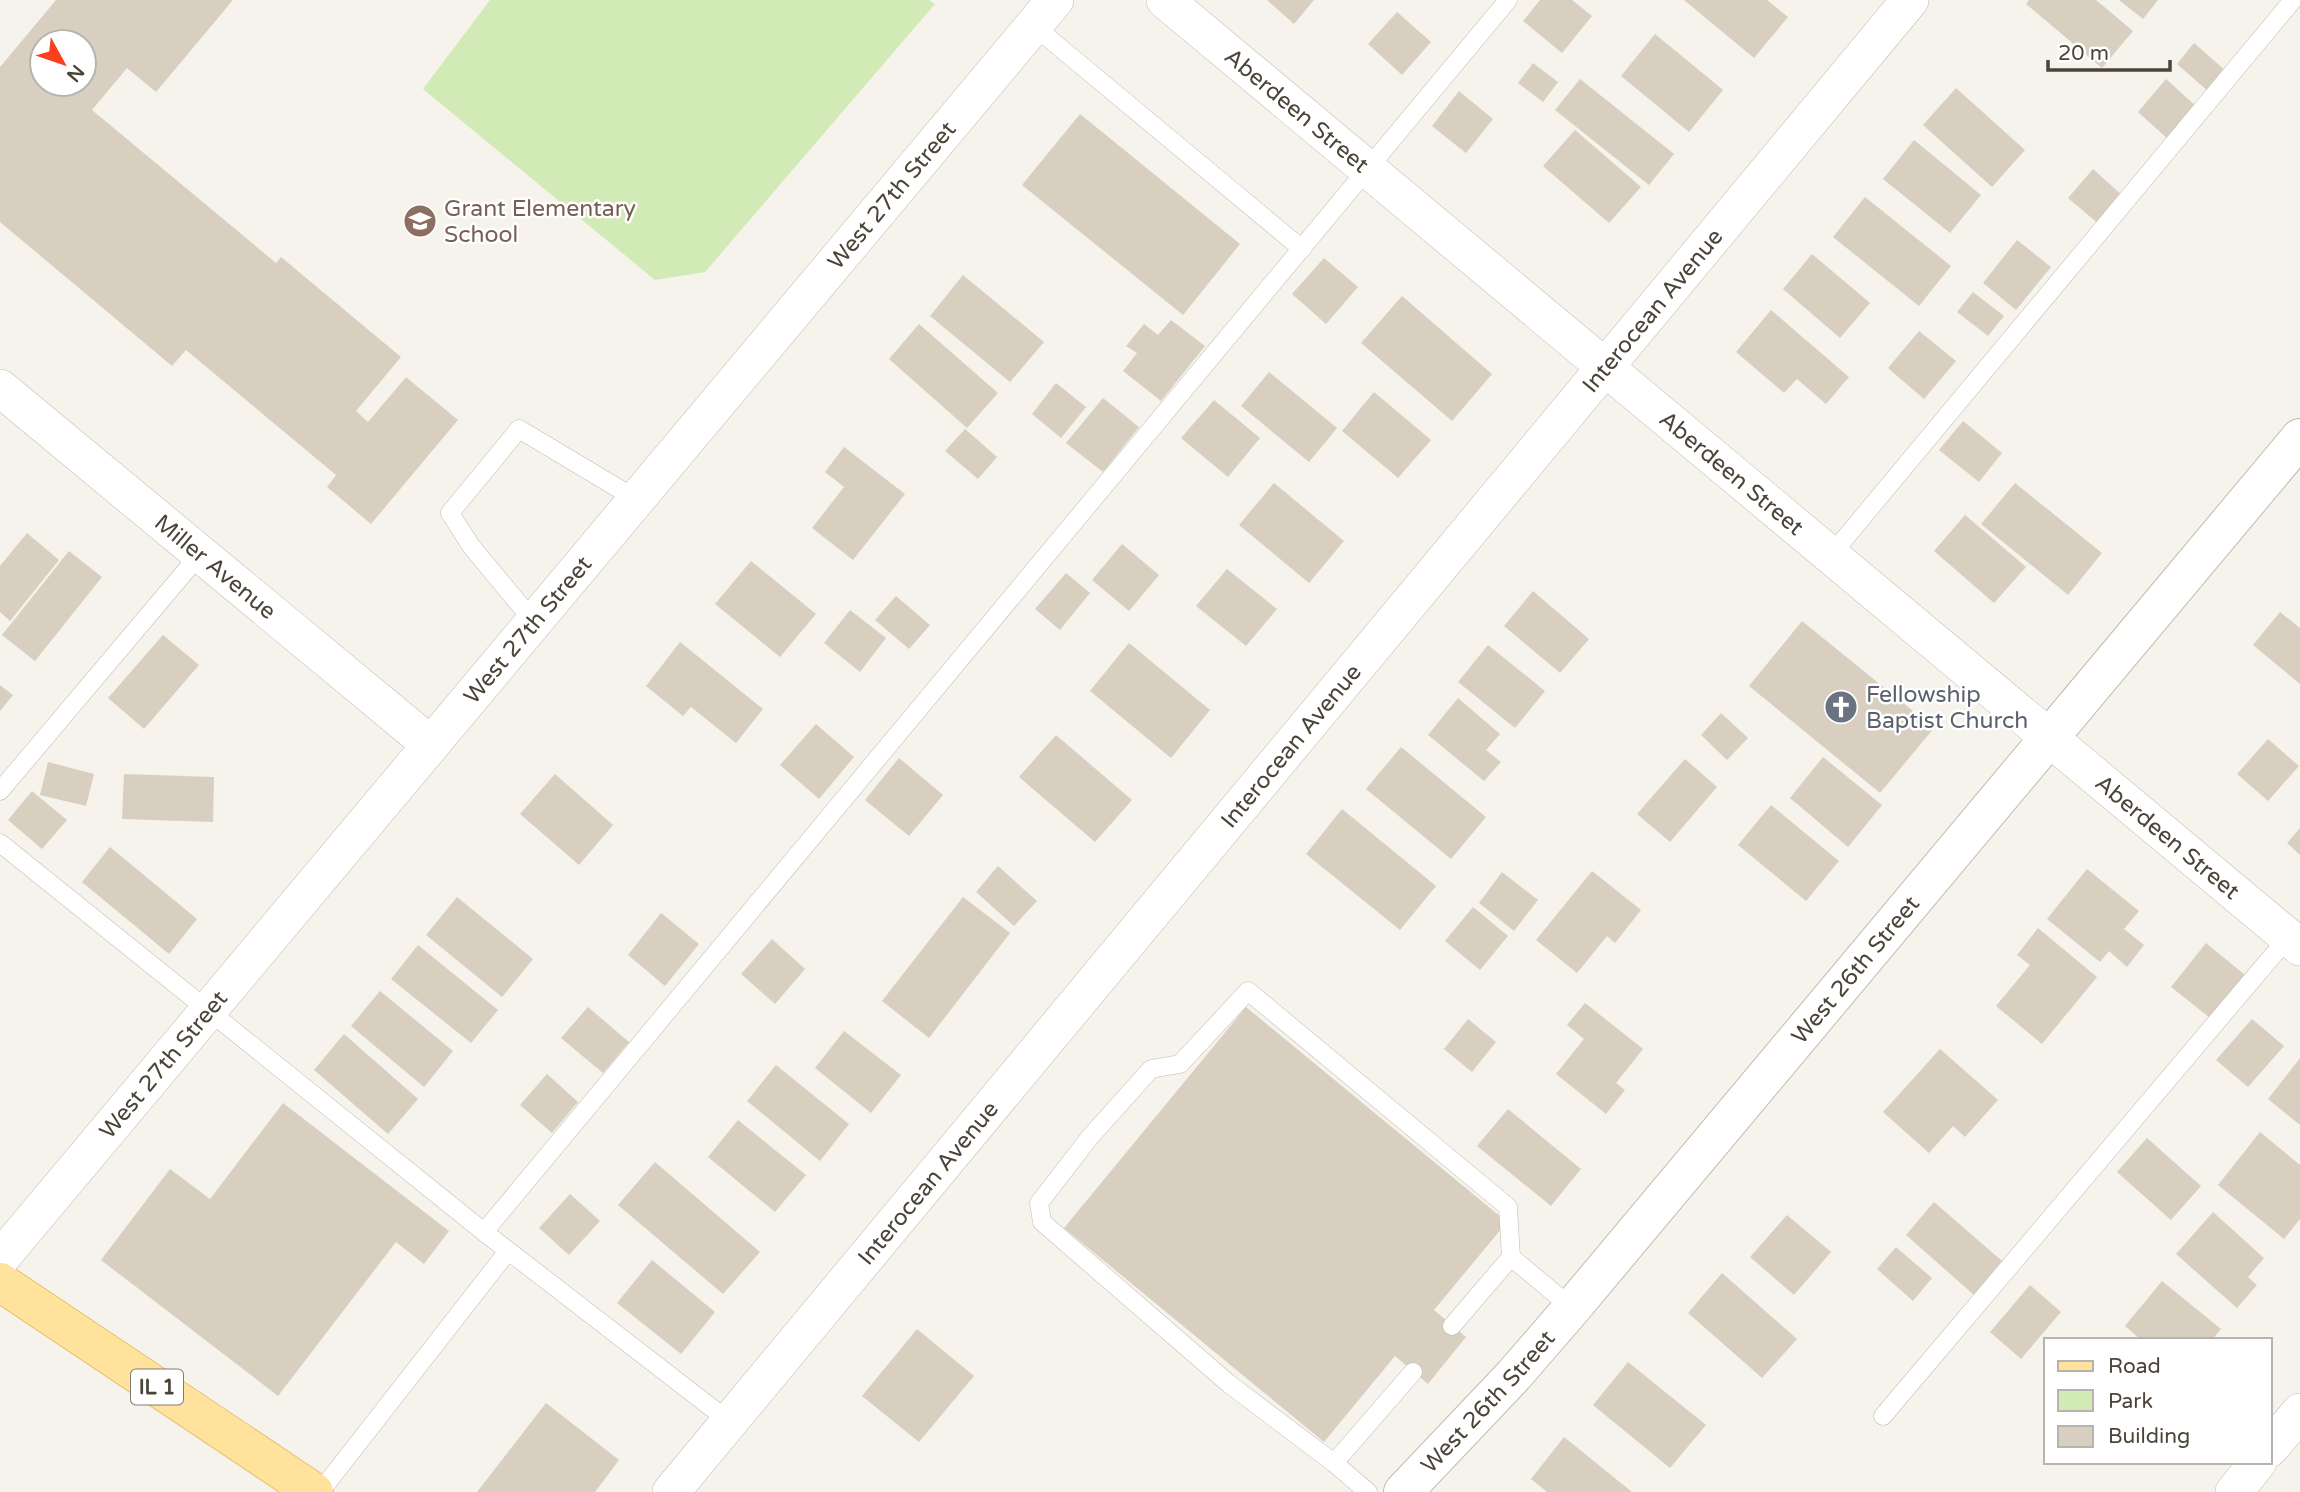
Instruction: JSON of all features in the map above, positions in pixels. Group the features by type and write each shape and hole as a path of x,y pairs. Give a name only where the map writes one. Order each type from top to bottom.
{"main road":[{"name":"IL 1","path":"0,1282 314,1492"}],"street":[{"name":"Aberdeen Street","path":"1165,0 2049,737 2296,936"},
{"name":"Interocean Avenue","path":"671,1492 1910,0"},
{"name":"West 27th Street","path":"0,1259 1044,13"},
{"name":"Miller Avenue","path":"0,388 431,746"},
{"name":"West 26th Street","path":"1403,1492 1514,1376 1572,1308 2300,438"},
{"path":"2272,1446 2300,1412"},
{"path":"2234,1492 2256,1464"}],"lane":[{"path":"484,1232 1508,0"},
{"path":"1830,555 2292,0"},
{"path":"1044,13 1302,248"},
{"path":"534,622 471,546 450,513 519,429 636,499"},
{"path":"0,791 200,554"},
{"path":"0,843 484,1232 730,1422"},
{"path":"1883,1416 2296,936"},
{"path":"1368,1492 1334,1463 1228,1384 1042,1222 1038,1203 1090,1137 1151,1069 1180,1065 1248,991 1508,1207 1511,1257 1452,1326"},
{"path":"320,1492 508,1251"},
{"path":"1511,1257 1572,1308"},
{"path":"1334,1463 1413,1372"}],"green space":[{"path":"490,0 929,0 935,4 705,272 655,280 423,89"}],"building":[{"path":"56,0 233,0 156,92 127,68 92,110 276,263 281,257 401,357 356,411 368,422 406,377 458,420 371,524 327,487 336,475 186,350 172,366 0,222 0,67 28,34 28,98 98,98 98,28 33,28"},
{"path":"1267,0 1314,0 1294,24"},
{"path":"1540,0 1572,0 1592,16 1562,53 1523,21"},
{"path":"1684,0 1767,0 1788,17 1754,58"},
{"path":"2029,0 2096,0 2133,31 2102,68 2026,4"},
{"path":"2119,0 2158,0 2143,19"},
{"path":"1397,12 1431,42 1402,75 1368,44"},
{"path":"1655,34 1723,90 1689,132 1621,76"},
{"path":"2194,43 2227,72 2209,92 2177,64"},
{"path":"1533,63 1558,82 1543,102 1518,83"},
{"path":"1580,79 1674,154 1649,185 1555,110"},
{"path":"2166,79 2198,108 2169,140 2138,112"},
{"path":"1956,88 2025,150 1992,187 1923,125"},
{"path":"1459,91 1493,119 1466,153 1432,126"},
{"path":"1080,114 1240,244 1183,315 1022,185"},
{"path":"1575,130 1641,187 1609,223 1543,166"},
{"path":"1914,140 1981,195 1950,233 1883,179"},
{"path":"2093,169 2124,197 2100,225 2068,198"},
{"path":"1865,197 1951,266 1919,306 1833,237"},
{"path":"2017,240 2051,267 2016,310 1983,283"},
{"path":"1812,254 1870,303 1840,338 1783,289"},
{"path":"1324,258 1358,287 1326,324 1292,294"},
{"path":"963,275 1044,342 1010,382 930,316"},
{"path":"1973,292 2004,316 1988,336 1957,312"},
{"path":"1402,296 1492,374 1452,421 1361,343"},
{"path":"1771,310 1849,377 1826,404 1797,379 1784,393 1736,352"},
{"path":"1171,320 1205,346 1161,401 1123,371 1137,353 1126,346 1144,324 1158,335"},
{"path":"919,324 998,393 967,428 889,359"},
{"path":"1919,331 1956,361 1924,399 1888,368"},
{"path":"1269,372 1337,428 1309,462 1241,406"},
{"path":"1056,383 1086,407 1061,438 1032,414"},
{"path":"1374,392 1431,440 1398,478 1342,431"},
{"path":"1103,398 1139,427 1103,472 1066,443"},
{"path":"1214,400 1260,438 1228,477 1181,438"},
{"path":"1963,421 2002,453 1979,482 1939,450"},
{"path":"965,429 997,457 978,479 945,451"},
{"path":"844,447 905,494 853,560 812,528 844,487 825,472"},
{"path":"1274,483 1344,541 1309,583 1239,525"},
{"path":"2015,483 2102,553 2068,595 1981,524"},
{"path":"1965,515 2026,567 1994,603 1934,551"},
{"path":"27,533 59,560 10,621 0,612 0,566"},
{"path":"1122,544 1159,575 1129,611 1092,580"},
{"path":"69,551 102,577 35,661 2,635"},
{"path":"751,561 816,614 780,657 715,604"},
{"path":"1227,569 1277,609 1246,646 1196,606"},
{"path":"1066,573 1090,593 1060,630 1035,609"},
{"path":"1533,591 1589,639 1560,673 1504,626"},
{"path":"896,596 930,625 909,649 875,620"},
{"path":"850,610 886,638 860,672 824,643"},
{"path":"2280,612 2300,628 2300,684 2253,645"},
{"name":"Fellowship Baptist Church","path":"1802,621 1934,728 1880,793 1749,686"},
{"path":"163,635 199,665 144,729 108,698"},
{"path":"680,642 763,709 736,743 691,707 683,716 646,686"},
{"path":"1129,643 1210,710 1171,758 1090,691"},
{"path":"1488,645 1545,691 1515,728 1458,682"},
{"path":"0,685 13,695 0,711"},
{"path":"1458,698 1500,734 1486,750 1501,762 1484,781 1428,735"},
{"path":"1721,713 1748,738 1727,760 1701,735"},
{"path":"816,724 854,757 819,799 780,765"},
{"path":"1056,735 1132,800 1095,842 1019,777"},
{"path":"2268,739 2299,766 2268,801 2237,774"},
{"path":"1401,747 1486,817 1451,859 1366,789"},
{"path":"1823,757 1882,805 1848,847 1790,798"},
{"path":"899,758 943,795 909,836 865,800"},
{"path":"1685,759 1717,787 1670,842 1637,814"},
{"path":"48,762 94,774 86,806 40,795"},
{"path":"124,774 214,777 213,822 122,819"},
{"path":"555,774 613,825 579,865 520,814"},
{"path":"32,791 67,820 42,849 8,820"},
{"path":"1771,805 1839,861 1806,901 1738,845"},
{"path":"1342,809 1436,886 1400,930 1306,854"},
{"path":"2300,828 2300,855 2287,843"},
{"path":"110,847 197,919 169,954 82,882"},
{"path":"998,866 1037,901 1014,926 976,892"},
{"path":"2087,869 2139,911 2124,929 2144,945 2127,967 2109,951 2100,962 2047,919"},
{"path":"1592,871 1641,910 1615,943 1607,936 1577,973 1536,940"},
{"path":"1502,872 1538,900 1514,931 1479,903"},
{"path":"457,897 533,959 502,997 426,935"},
{"path":"963,897 1010,933 929,1038 882,1001"},
{"path":"1473,907 1508,936 1480,970 1445,941"},
{"path":"661,913 699,944 665,986 628,955"},
{"path":"2038,928 2097,977 2042,1044 1996,1006 2030,965 2017,955"},
{"path":"772,939 805,969 775,1004 741,974"},
{"path":"2206,943 2245,975 2210,1018 2171,987"},
{"path":"418,945 498,1010 471,1043 391,979"},
{"path":"380,991 453,1051 424,1087 351,1026"},
{"path":"1585,1003 1643,1049 1616,1083 1625,1090 1606,1114 1556,1074 1584,1039 1567,1025"},
{"path":"588,1007 629,1042 603,1073 561,1038"},
{"path":"1246,1007 1507,1222 1434,1310 1466,1337 1428,1384 1395,1356 1324,1442 1064,1228"},
{"path":"1468,1019 1496,1042 1472,1072 1444,1049"},
{"path":"2252,1019 2284,1046 2248,1087 2216,1060"},
{"path":"844,1031 901,1075 871,1113 815,1068"},
{"path":"344,1034 418,1099 388,1134 314,1070"},
{"path":"1940,1049 1998,1100 1965,1137 1953,1126 1929,1153 1883,1112"},
{"path":"2300,1058 2300,1125 2268,1099"},
{"path":"776,1065 849,1124 820,1161 747,1101"},
{"path":"547,1074 578,1102 552,1133 520,1105"},
{"path":"283,1103 449,1231 424,1264 396,1242 278,1396 101,1260 170,1169 210,1199"},
{"path":"1508,1109 1581,1169 1551,1206 1477,1146"},
{"path":"738,1120 806,1175 775,1212 708,1157"},
{"path":"2260,1132 2300,1165 2300,1219 2284,1239 2218,1185"},
{"path":"2147,1138 2201,1186 2171,1220 2117,1172"},
{"path":"655,1162 760,1252 723,1294 618,1205"},
{"path":"570,1194 600,1221 569,1255 539,1228"},
{"path":"1934,1202 2002,1261 1974,1295 1906,1235"},
{"path":"2213,1212 2264,1258 2248,1277 2257,1285 2237,1308 2176,1254"},
{"path":"1787,1215 1831,1252 1794,1295 1750,1257"},
{"path":"1896,1247 1932,1278 1913,1301 1877,1269"},
{"path":"652,1260 715,1312 681,1354 617,1303"},
{"path":"1722,1273 1797,1339 1762,1378 1688,1313"},
{"path":"2162,1281 2221,1329 2214,1338 2139,1338 2125,1326"},
{"path":"2030,1285 2061,1312 2021,1359 1990,1332"},
{"path":"917,1329 974,1376 919,1442 862,1396"},
{"path":"1628,1362 1706,1425 1670,1468 1593,1405"},
{"path":"546,1403 619,1460 595,1492 477,1492"},
{"path":"1564,1437 1632,1492 1547,1492 1531,1479"}],"place":[{"name":"Grant Elementary School","path":"420,221"},
{"name":"Fellowship Baptist Church","path":"1841,707"}]}
